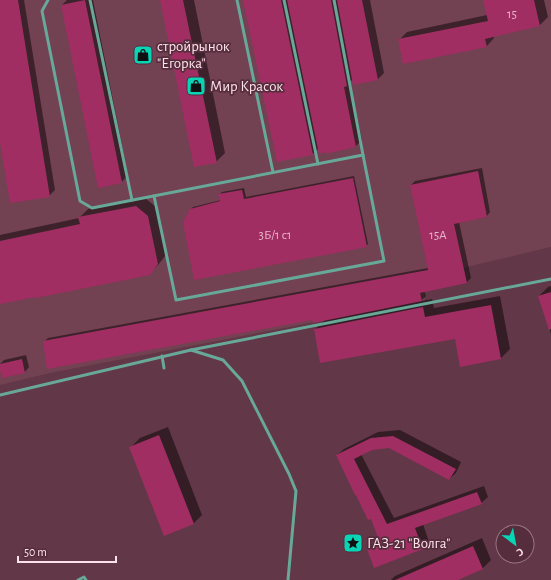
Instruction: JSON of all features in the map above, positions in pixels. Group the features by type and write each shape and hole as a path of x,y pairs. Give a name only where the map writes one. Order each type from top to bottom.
{"lane":[{"path":"48,0 42,11 80,201 92,208 363,155"},
{"path":"90,0 132,200"},
{"path":"237,0 273,172"},
{"path":"284,0 318,164"},
{"path":"154,196 176,300 384,260 334,0"},
{"path":"0,395 190,350 551,279"},
{"path":"190,350 224,360 242,380 289,474 296,492 288,580"},
{"path":"162,356 164,368"},
{"path":"78,580 84,577 86,580"}],"shaded area":[{"path":"0,0 551,0 551,247 420,278 425,301 50,373 0,385"}],"building":[{"path":"0,0 18,0 50,197 10,203 0,143"},
{"path":"85,0 122,183 98,188 61,5"},
{"path":"160,0 183,0 217,163 194,167"},
{"path":"243,0 281,0 313,155 277,162"},
{"path":"287,0 331,0 347,86 344,87 356,147 319,154"},
{"path":"337,0 362,0 378,80 353,85"},
{"path":"483,0 534,0 540,26 485,39 487,47 403,64 398,39 488,21"},
{"path":"478,171 487,217 454,224 467,283 420,293 422,301 313,323 312,320 47,369 43,341 428,270 410,185"},
{"path":"353,178 367,247 194,280 183,222 190,209 220,201 218,194 242,190 244,199"},
{"path":"136,206 148,216 158,264 150,275 0,304 0,241 80,224 78,217"},
{"path":"551,292 551,329 549,330 538,296"},
{"path":"491,305 501,359 460,367 455,339 320,363 314,329 423,307 425,317"},
{"path":"22,359 25,373 2,378 0,364"},
{"path":"159,435 194,524 164,536 129,447"},
{"path":"393,436 456,469 449,480 389,448 372,450 354,459 387,524 477,492 482,504 415,528 423,549 374,568 367,549 380,544 371,519 368,520 336,455 371,438"},
{"path":"473,546 483,569 458,580 395,580"}],"place":[{"name":"стройрынок \"Егорка\"","path":"143,55"},
{"name":"Мир Красок","path":"196,86"},
{"name":"ГАЗ-21 \"Волга\"","path":"353,543"}]}
